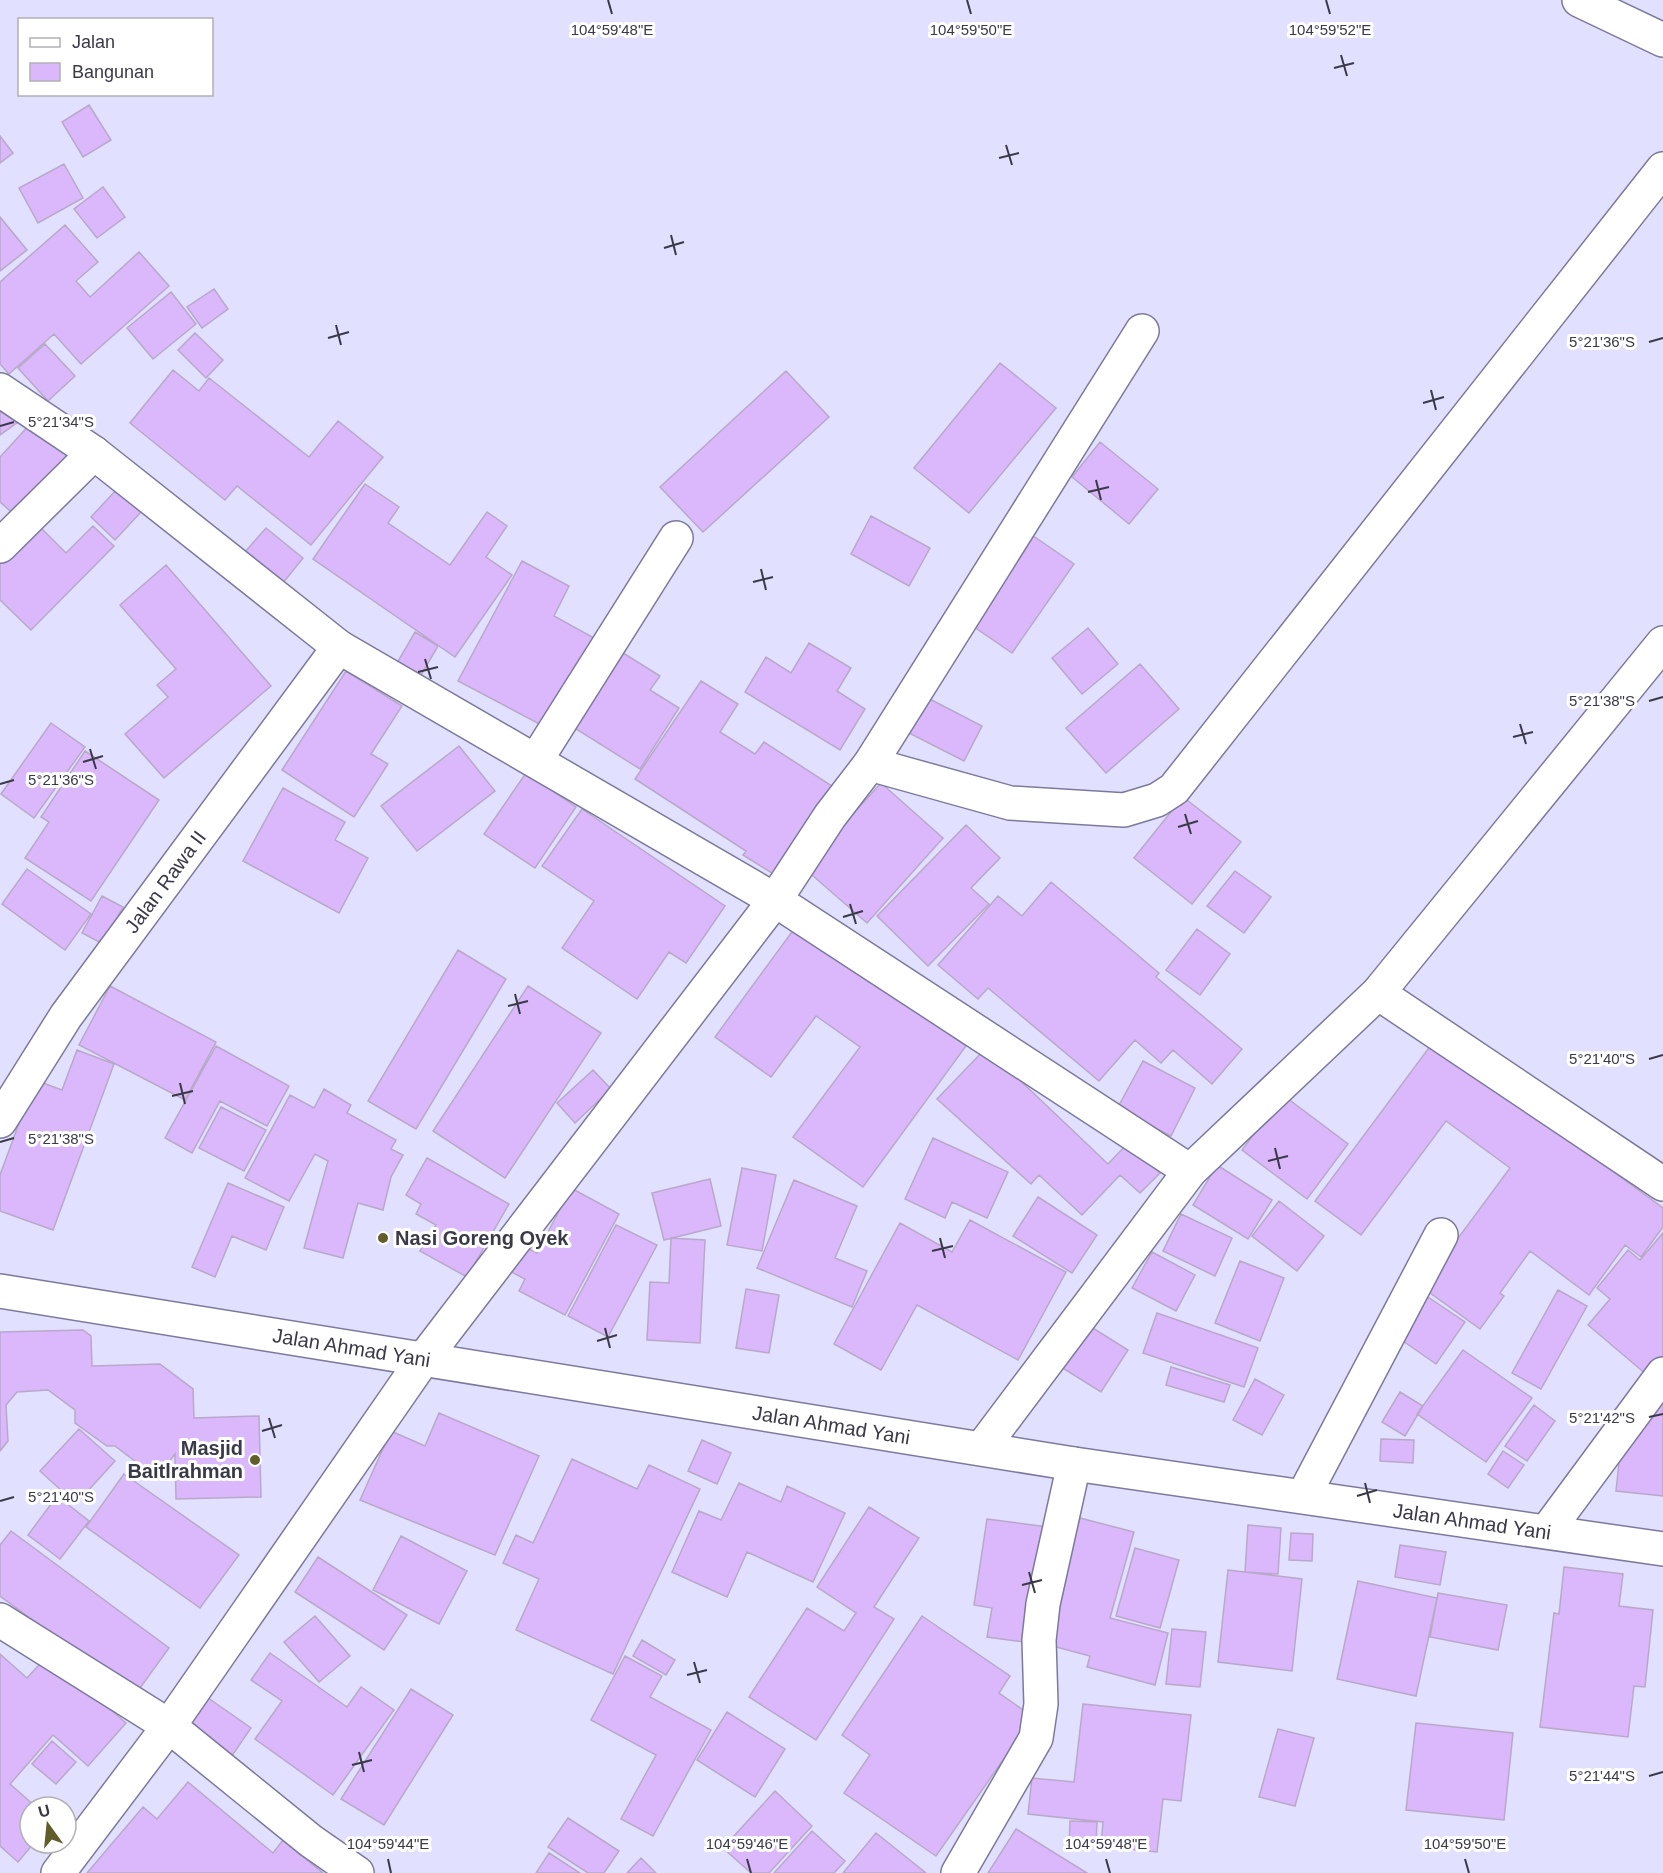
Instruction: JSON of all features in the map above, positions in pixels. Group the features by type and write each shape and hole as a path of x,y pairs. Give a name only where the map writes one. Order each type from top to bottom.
{"main road":[{"path":"1579,0 1663,40"},
{"path":"870,764 1010,803 1124,810 1157,800 1174,789 1663,169"},
{"path":"58,1873 169,1726 422,1360 775,900 830,816 870,764 1142,331"},
{"path":"0,390 94,453 339,647 775,900 1190,1171"},
{"path":"0,546 94,453"},
{"path":"537,760 676,538"},
{"path":"982,1449 1190,1171 1378,993 1663,643"},
{"name":"Jalan Rawa II","path":"0,1121 66,1016 339,647"},
{"path":"1378,993 1663,1184"},
{"path":"1304,1495 1441,1235"},
{"name":"Jalan Ahmad Yani","path":"0,1291 1074,1464 1304,1495 1663,1549"},
{"path":"1547,1531 1663,1374"},
{"path":"958,1873 1036,1738 1041,1704 1039,1640 1043,1604 1074,1464"},
{"path":"0,1620 169,1726 311,1841 357,1873"}],"building":[{"path":"89,105 111,140 83,157 62,122"},
{"path":"0,136 13,153 0,163"},
{"path":"64,164 83,198 38,223 19,188"},
{"path":"103,187 125,217 97,238 74,209"},
{"path":"0,217 27,250 0,271"},
{"path":"65,225 98,262 76,281 90,297 139,252 169,286 81,364 54,334 9,374 0,364 0,282"},
{"path":"214,289 228,309 202,328 187,307"},
{"path":"171,292 196,324 153,359 127,328"},
{"path":"195,333 223,360 206,378 178,350"},
{"path":"45,344 75,376 48,401 18,368"},
{"path":"1000,363 1056,408 969,513 914,468"},
{"path":"173,370 199,391 209,378 309,457 338,421 383,457 311,545 237,486 225,500 130,423"},
{"path":"786,371 829,417 703,532 660,487"},
{"path":"0,397 18,422 0,435"},
{"path":"32,422 74,460 19,519 0,502 0,457"},
{"path":"1100,442 1158,489 1129,524 1072,477"},
{"path":"365,484 399,507 388,523 450,565 487,512 507,526 486,557 512,575 455,657 313,559"},
{"path":"117,489 141,512 115,540 91,517"},
{"path":"871,516 930,548 909,586 851,554"},
{"path":"33,520 66,553 93,526 114,546 31,630 0,600 0,553"},
{"path":"266,528 303,558 283,583 245,552"},
{"path":"1029,533 1074,564 1012,653 967,622"},
{"path":"522,561 569,586 554,616 594,638 547,728 458,681"},
{"path":"166,565 271,686 164,778 125,734 168,697 157,685 176,669 120,605"},
{"path":"1088,628 1118,664 1082,694 1052,658"},
{"path":"415,632 438,646 420,677 397,663"},
{"path":"809,643 851,668 837,691 865,709 840,750 745,692 766,657 791,673"},
{"path":"620,651 660,676 650,690 679,708 640,769 573,727"},
{"path":"1140,664 1179,709 1106,773 1066,728"},
{"path":"346,671 402,706 371,754 388,764 354,817 282,770"},
{"path":"701,681 738,704 720,732 755,754 764,742 838,790 780,878 743,855 746,851 635,779"},
{"path":"922,695 982,726 964,761 903,730"},
{"path":"51,723 85,747 34,818 1,794"},
{"path":"459,746 495,791 417,851 381,806"},
{"path":"85,751 159,800 91,901 25,858 49,822 41,817"},
{"path":"526,773 576,807 535,868 484,834"},
{"path":"881,783 943,838 867,923 804,868"},
{"path":"283,788 345,822 335,840 368,858 339,913 243,861"},
{"path":"1183,797 1241,842 1192,904 1134,858"},
{"path":"582,809 725,906 686,963 669,952 637,999 562,948 594,901 542,866"},
{"path":"966,825 1000,858 971,888 989,904 928,966 877,916"},
{"path":"27,869 91,914 65,950 2,904"},
{"path":"1235,871 1271,897 1244,933 1207,906"},
{"path":"1051,882 1159,973 1156,977 1242,1049 1212,1084 1173,1050 1161,1063 1135,1040 1099,1081 988,988 978,999 938,965 998,896 1022,916"},
{"path":"102,896 123,907 103,944 82,933"},
{"path":"797,925 966,1046 863,1187 793,1137 860,1047 816,1016 771,1077 715,1037"},
{"path":"1197,929 1230,954 1200,995 1166,970"},
{"path":"458,950 506,979 416,1129 368,1101"},
{"path":"110,986 216,1042 185,1100 79,1045"},
{"path":"528,986 601,1033 505,1178 433,1131"},
{"path":"1434,1041 1663,1208 1663,1227 1641,1257 1625,1245 1589,1295 1530,1251 1500,1293 1504,1296 1480,1329 1422,1287 1510,1168 1446,1121 1361,1235 1315,1201"},
{"path":"216,1046 289,1086 267,1126 220,1101 192,1153 165,1138"},
{"path":"986,1048 1108,1164 1128,1143 1160,1173 1140,1193 1120,1175 1082,1215 1039,1175 1031,1184 937,1099"},
{"path":"77,1050 114,1064 53,1230 0,1211 0,1175 35,1080 62,1090"},
{"path":"1143,1061 1195,1088 1171,1136 1117,1109"},
{"path":"593,1070 611,1089 575,1123 557,1103"},
{"path":"324,1089 351,1105 347,1113 396,1140 391,1149 403,1155 391,1177 383,1210 358,1203 343,1258 304,1248 328,1161 315,1154 289,1201 245,1178 290,1095 314,1108"},
{"path":"1283,1095 1348,1144 1307,1199 1242,1150"},
{"path":"221,1107 266,1130 244,1171 199,1148"},
{"path":"933,1138 1008,1172 987,1218 952,1202 945,1218 905,1199"},
{"path":"427,1158 509,1204 467,1277 420,1251 436,1225 416,1214 421,1204 406,1195"},
{"path":"1217,1165 1272,1200 1248,1239 1193,1205"},
{"path":"742,1168 776,1175 762,1251 727,1245"},
{"path":"710,1179 721,1226 664,1240 652,1193"},
{"path":"794,1180 857,1206 835,1258 867,1271 852,1307 757,1268"},
{"path":"228,1183 284,1207 266,1250 232,1236 215,1277 192,1267"},
{"path":"571,1188 619,1214 565,1315 519,1291 525,1279 504,1268 517,1243 537,1253"},
{"path":"1038,1197 1097,1235 1072,1273 1013,1236"},
{"path":"1279,1201 1324,1236 1297,1271 1252,1236"},
{"path":"1181,1214 1232,1238 1215,1276 1163,1251"},
{"path":"970,1220 1066,1272 1018,1360 917,1305 881,1370 834,1344 900,1223 952,1252"},
{"path":"616,1225 657,1245 608,1337 568,1316"},
{"path":"1663,1233 1663,1356 1647,1375 1588,1325 1610,1299 1597,1288 1628,1250 1640,1260"},
{"path":"671,1238 705,1240 700,1343 647,1340 650,1282 669,1283"},
{"path":"1152,1252 1195,1275 1176,1311 1132,1288"},
{"path":"1240,1261 1284,1278 1260,1341 1215,1323"},
{"path":"746,1289 779,1295 769,1353 736,1348"},
{"path":"1558,1290 1587,1306 1541,1389 1512,1373"},
{"path":"1425,1295 1465,1322 1436,1364 1396,1336"},
{"path":"1157,1313 1258,1348 1244,1387 1143,1353"},
{"path":"1088,1325 1128,1350 1101,1392 1061,1367"},
{"path":"83,1330 91,1336 92,1366 160,1364 193,1389 194,1418 259,1416 261,1497 176,1499 175,1454 157,1478 115,1446 107,1446 75,1423 75,1410 48,1390 17,1392 6,1405 8,1441 0,1451 0,1332"},
{"path":"1463,1350 1532,1398 1486,1462 1417,1414"},
{"path":"1171,1367 1230,1385 1224,1402 1166,1385"},
{"path":"1255,1379 1284,1395 1262,1435 1233,1420"},
{"path":"1663,1379 1663,1496 1616,1491 1622,1434"},
{"path":"1400,1392 1423,1406 1405,1436 1382,1422"},
{"path":"1534,1405 1555,1421 1527,1461 1505,1446"},
{"path":"439,1413 539,1456 495,1555 360,1500 391,1431 425,1446"},
{"path":"79,1429 115,1461 76,1504 40,1471"},
{"path":"1381,1439 1414,1440 1413,1463 1380,1461"},
{"path":"702,1440 731,1453 717,1484 688,1471"},
{"path":"1503,1451 1524,1465 1508,1488 1488,1474"},
{"path":"572,1459 637,1489 649,1465 700,1489 613,1674 516,1630 539,1579 503,1563 516,1535 533,1543"},
{"path":"124,1474 239,1555 200,1608 86,1527"},
{"path":"739,1483 781,1502 787,1486 845,1513 813,1582 747,1552 727,1597 672,1572 699,1511 721,1520"},
{"path":"57,1496 89,1521 60,1559 28,1535"},
{"path":"869,1507 919,1538 874,1607 894,1619 816,1740 749,1697 807,1608 844,1631 856,1613 817,1587"},
{"path":"1080,1518 1134,1532 1110,1618 1168,1633 1155,1685 1087,1667 1090,1656 1045,1644"},
{"path":"987,1519 1048,1527 1032,1643 987,1637 992,1608 974,1605"},
{"path":"1248,1525 1281,1528 1278,1574 1245,1572"},
{"path":"11,1531 169,1648 135,1695 0,1596 0,1545"},
{"path":"1291,1533 1313,1534 1312,1561 1289,1560"},
{"path":"401,1536 467,1571 439,1624 373,1590"},
{"path":"1400,1545 1446,1552 1440,1585 1395,1577"},
{"path":"1135,1548 1179,1560 1160,1628 1116,1616"},
{"path":"318,1557 407,1615 384,1650 295,1592"},
{"path":"1564,1567 1623,1574 1619,1606 1653,1610 1645,1687 1634,1686 1628,1737 1540,1727 1554,1613 1559,1614"},
{"path":"1228,1570 1302,1579 1292,1671 1218,1662"},
{"path":"1358,1581 1437,1598 1416,1696 1337,1679"},
{"path":"1438,1593 1507,1605 1498,1650 1430,1637"},
{"path":"315,1616 350,1656 319,1682 284,1642"},
{"path":"922,1616 1010,1676 999,1693 1033,1717 936,1856 844,1793 870,1755 842,1735"},
{"path":"1172,1629 1206,1632 1200,1687 1166,1684"},
{"path":"642,1640 675,1660 666,1675 633,1656"},
{"path":"270,1653 347,1707 361,1687 394,1710 333,1795 255,1739 282,1701 251,1680"},
{"path":"0,1654 27,1678 48,1655 126,1723 88,1766 53,1735 10,1784 22,1795 18,1795 18,1855 24,1855 18,1862 0,1846"},
{"path":"625,1656 662,1676 650,1697 711,1730 653,1836 621,1819 656,1755 591,1720"},
{"path":"411,1689 453,1715 384,1825 341,1799"},
{"path":"201,1693 251,1728 227,1763 176,1728"},
{"path":"1083,1704 1191,1715 1181,1801 1163,1799 1157,1852 1101,1846 1103,1822 1028,1814 1032,1778 1074,1782"},
{"path":"727,1712 785,1749 755,1797 697,1760"},
{"path":"1416,1723 1513,1733 1504,1820 1406,1810"},
{"path":"1278,1729 1314,1738 1295,1806 1259,1797"},
{"path":"52,1741 76,1762 56,1784 32,1764"},
{"path":"188,1782 273,1853 283,1840 323,1873 87,1873 143,1807 157,1819"},
{"path":"775,1791 812,1826 769,1873 751,1873 723,1848"},
{"path":"568,1818 619,1851 604,1873 588,1873 548,1847"},
{"path":"1070,1821 1097,1822 1096,1846 1069,1845"},
{"path":"1016,1829 1087,1873 988,1873"},
{"path":"812,1831 845,1861 834,1873 774,1873"},
{"path":"876,1833 926,1873 843,1873"},
{"path":"549,1853 580,1873 536,1873"},
{"path":"641,1858 656,1873 627,1873"}],"place":[{"name":"Nasi Goreng Oyek","path":"383,1238"},
{"name":"Masjid Baitlrahman","path":"255,1460"}]}
